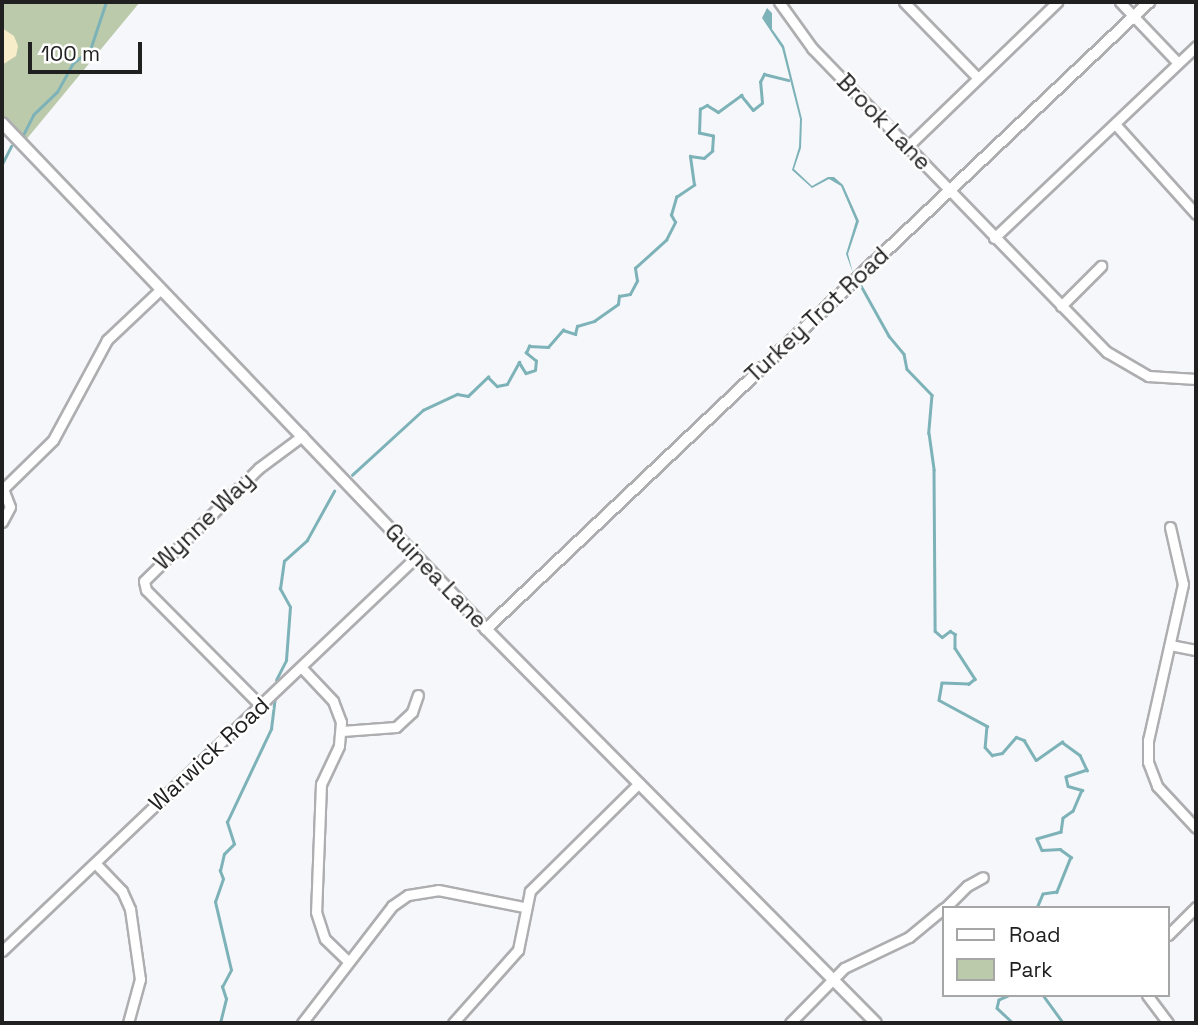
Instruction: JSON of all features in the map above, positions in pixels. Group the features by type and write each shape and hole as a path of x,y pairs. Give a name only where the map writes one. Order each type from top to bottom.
{"street":[{"name":"Brook Lane","path":"779,2 812,48 994,238 1124,365 1155,378 1196,379"},
{"path":"904,2 977,77"},
{"path":"907,147 1057,2"},
{"path":"1120,2 1178,63"},
{"name":"Turkey Trot Road","path":"486,629 1149,2"},
{"path":"994,238 1196,46"},
{"name":"Guinea Lane","path":"2,123 486,629 876,1023"},
{"path":"1115,124 1196,214"},
{"path":"1061,306 1101,267"},
{"path":"2,522 10,507 3,487 54,439 107,341 161,289"},
{"name":"Wynne Way","path":"260,705 146,590 144,581 259,468 302,436"},
{"path":"1170,527 1183,584 1148,762 1157,786 1196,828"},
{"name":"Warwick Road","path":"2,951 417,556"},
{"path":"1170,645 1196,650"},
{"path":"301,667 333,701 342,731 321,784 316,912 325,939 348,961"},
{"path":"342,731 396,727 412,712 418,695"},
{"path":"453,1023 518,950 524,907 541,878 638,784"},
{"path":"95,863 122,891 130,909 140,979 128,1023"},
{"path":"946,906 967,886 983,877"},
{"path":"302,1023 393,906 415,892 438,890 524,907"},
{"path":"1170,933 1196,906"},
{"path":"790,1023 852,963 922,929 942,910"},
{"path":"1148,997 1168,1023"}],"green space":[{"path":"2,2 140,2 25,141 2,119"}],"sand":[{"path":"2,28 14,36 18,46 16,56 2,65"}],"water":[{"path":"767,8 772,13 772,29 784,46 802,119 801,148 794,169 812,186 828,177 834,177 843,185 859,221 848,254 853,273 846,254 856,221 841,186 829,179 812,188 792,170 799,147 800,119 782,48 762,18"}],"waterway":[{"path":"23,135 33,115 57,92 73,63 90,50 106,2"},
{"path":"352,475 423,410 457,394 468,396 488,377 497,386 507,384 519,362 526,373 535,370 536,361 526,353 529,346 548,347 563,330 575,334 577,326 594,321 618,304 619,296 630,294 637,281 635,268 666,240 675,222 671,215 676,197 694,185 690,156 704,158 712,151 713,136 699,133 700,109 707,105 718,112 741,95 753,110 762,103 760,82 764,74 788,80"},
{"path":"2,164 11,146"},
{"path":"2,170 2,177"},
{"path":"859,282 889,336 904,354 907,369 932,395 929,433 934,470 935,631 942,637 950,631 955,634 955,648 975,679 969,684 942,683 939,700 987,726 985,747 992,755 1002,753 1016,737 1024,740 1036,760 1062,742 1080,755 1087,770 1066,777 1068,786 1082,790 1073,811 1063,818 1061,832 1037,839 1042,850 1060,849 1071,857 1057,892 1043,894 1038,906"},
{"path":"276,680 286,660 290,607 280,589 284,561 307,540 334,491"},
{"path":"220,1023 226,999 222,987 231,970 215,902 223,879 220,871 224,854 234,844 227,822 271,729 275,698 281,691"},
{"path":"1006,997 999,1000 997,1008 1013,1023"},
{"path":"1044,997 1063,1023"}]}
